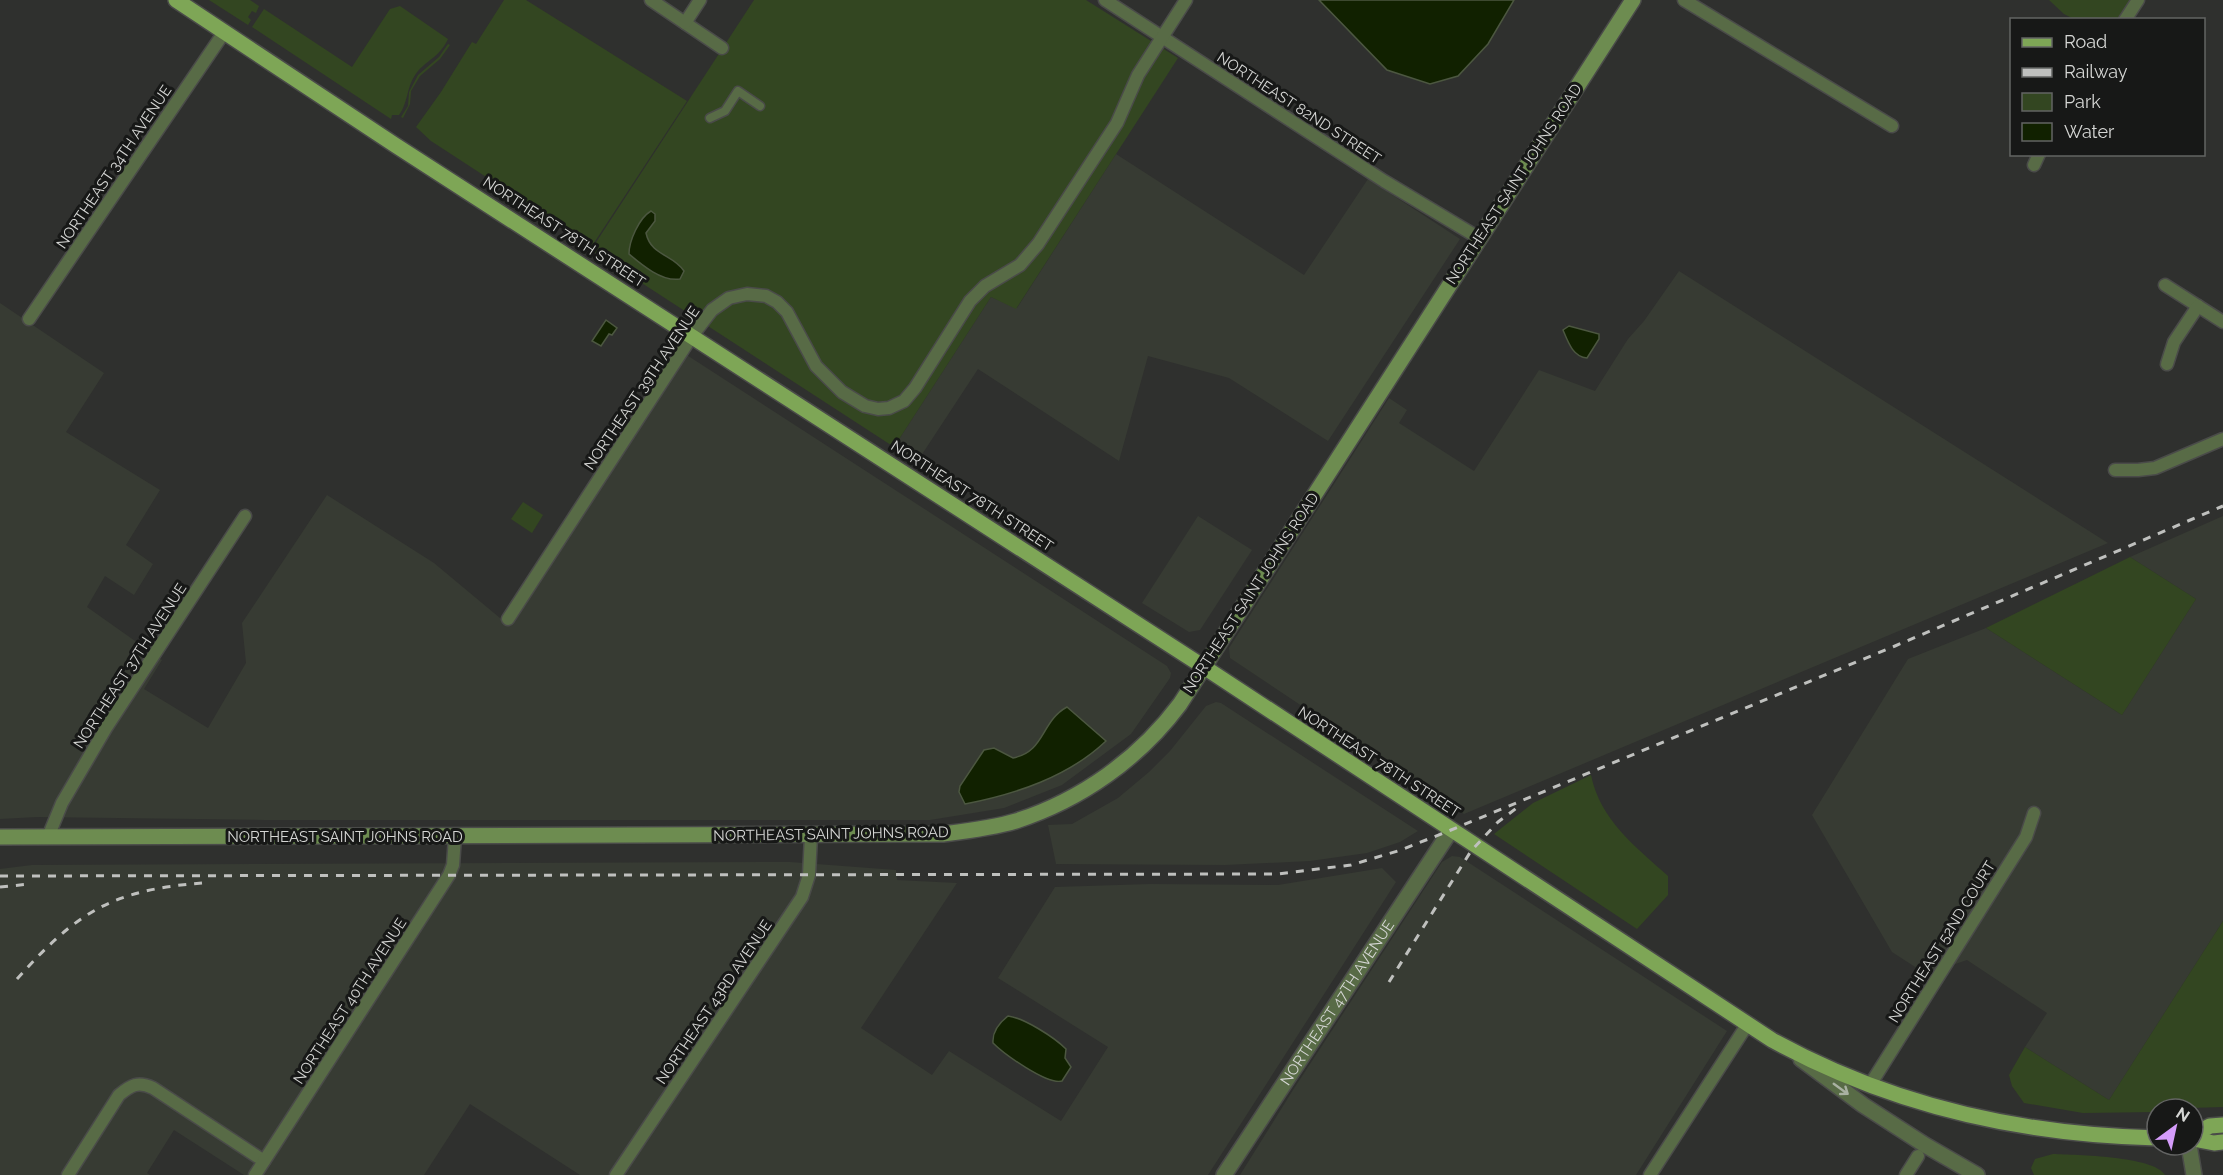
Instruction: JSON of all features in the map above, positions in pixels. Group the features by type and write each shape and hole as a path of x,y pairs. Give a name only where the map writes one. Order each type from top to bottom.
{"main road":[{"name":"NORTHEAST 78TH STREET","path":"176,0 1204,667 1747,1025 1795,1052 1870,1085 1954,1112 2003,1124 2081,1134 2145,1137"},
{"name":"NORTHEAST SAINT JOHNS ROAD","path":"0,837 943,834 1015,821 1045,810 1086,789 1125,762 1174,712 1633,0"},
{"path":"2205,1129 2210,1126 2223,1125"},
{"path":"2205,1140 2223,1142"}],"street":[{"path":"651,0 722,48"},
{"path":"685,24 700,0"},
{"name":"NORTHEAST 82ND STREET","path":"1104,0 1384,181 1479,238"},
{"path":"1162,36 1186,0"},
{"path":"1684,0 1892,126"},
{"path":"2126,18 2138,0"},
{"name":"NORTHEAST 34TH AVENUE","path":"29,319 225,32"},
{"name":"NORTHEAST 39TH AVENUE","path":"508,619 692,336 712,310 729,298 747,294 766,296 777,302 788,312 812,361 834,386 866,405 878,409 889,408 904,401 912,393 970,302 985,286 1020,265 1038,244 1118,123 1138,75 1162,36"},
{"path":"710,118 725,111 738,91 760,106"},
{"path":"2165,285 2223,322"},
{"path":"2167,364 2175,342 2198,306"},
{"path":"2115,470 2155,468 2223,439"},
{"name":"NORTHEAST 37TH AVENUE","path":"48,837 62,803 106,728 245,516"},
{"name":"NORTHEAST 52ND COURT","path":"1870,1085 2026,837 2034,813"},
{"name":"NORTHEAST 47TH AVENUE","path":"1224,1175 1451,830"},
{"name":"NORTHEAST 43RD AVENUE","path":"616,1175 798,903 809,875 811,836"},
{"name":"NORTHEAST 40TH AVENUE","path":"255,1175 449,875 453,864 455,837"},
{"path":"1650,1175 1747,1025"},
{"path":"1795,1052 1806,1063 1863,1105 1934,1151 1977,1175"},
{"path":"68,1175 119,1095 131,1086 140,1083 153,1088 264,1161"},
{"path":"1906,1175 1918,1156"},
{"path":"2186,1175 2187,1157"},
{"path":"2190,1157 2194,1175"}],"shaded area":[{"path":"1116,154 1304,275 1368,179 1460,239 1328,441 1229,378 1148,356 1119,461 978,369 917,462 894,447 991,297 1017,308"},
{"path":"1679,271 2108,543 1464,814 1230,658 1229,648 1389,398 1407,410 1399,423 1474,471 1539,370 1595,391 1628,339 1644,321"},
{"path":"0,303 104,373 66,432 160,490 126,545 153,564 134,595 105,576 87,607 162,660 144,689 208,728 246,663 242,623 327,495 434,563 506,623 679,350 1167,666 1171,673 1170,678 1131,734 1062,785 1004,808 930,820 266,820 37,817 0,819"},
{"path":"1198,516 1252,550 1200,630 1189,632 1142,603"},
{"path":"2223,516 2223,921 2109,1100 2025,1047 2047,1013 1967,960 1926,974 1892,952 1812,815 1908,659 1986,628 2122,715 2196,599 2130,557"},
{"path":"1216,702 1221,703 1418,831 1400,842 1367,853 1310,861 1225,865 1056,864 1048,825 1072,824 1118,798 1170,751 1206,706"},
{"path":"1452,856 1460,857 1727,1031 1636,1175 1240,1175 1442,862"},
{"path":"790,862 896,870 897,880 957,883 861,1028 932,1075 949,1051 1061,1121 1108,1047 998,978 1055,887 1150,884 1278,885 1382,868 1396,882 1208,1175 580,1175 470,1104 424,1175 244,1175 174,1130 147,1173 150,1175 0,1175 0,869 32,865"}],"green space":[{"path":"209,0 250,0 259,6 256,13 252,11 248,17 251,20 248,25"},
{"path":"504,0 526,0 687,101 592,246 431,141 416,127 472,42 476,44"},
{"path":"754,0 1086,0 1178,58 1016,309 991,297 894,447 591,250"},
{"path":"2049,0 2132,0 2121,18 2072,18"},
{"path":"400,6 448,39 434,57 414,76 402,110 399,115 392,115 391,119 252,27 264,9 352,67 390,9"},
{"path":"448,44 450,45 440,59 420,76 411,91 410,104 403,118 401,117 408,106 409,92 418,75 439,57"},
{"path":"523,502 543,515 532,533 511,519"},
{"path":"2130,557 2196,599 2122,715 1986,628"},
{"path":"1591,775 1602,806 1611,819 1632,843 1668,876 1668,895 1637,929 1494,834 1533,803"},
{"path":"2223,921 2223,1107 2205,1108 2205,1097 2145,1097 2145,1112 2083,1113 2024,1103 2012,1086 2009,1075 2025,1047 2109,1100"},
{"path":"2053,1154 2131,1160 2158,1169 2165,1175 2034,1175 2031,1168 2035,1159"}],"water":[{"path":"1319,0 1514,0 1488,44 1458,76 1430,84 1387,70"},
{"path":"651,211 655,214 655,221 646,233 649,241 657,251 674,261 684,271 680,279 659,275 629,254 636,230 642,219"},
{"path":"606,320 617,328 612,335 609,334 601,346 592,341"},
{"path":"1569,326 1599,334 1599,339 1587,358 1578,355 1569,344 1563,330"},
{"path":"1067,707 1106,741 1075,765 1058,774 1022,789 965,804 959,792 960,786 984,750 994,748 1013,758 1023,755 1037,743 1052,720"},
{"path":"1008,1016 1022,1020 1038,1029 1066,1049 1065,1058 1071,1067 1062,1081 1055,1081 1036,1074 993,1043 997,1028"}],"railway":[{"path":"0,876 1277,874 1351,865 1401,850 1451,830 1895,646 2223,506"},
{"path":"1389,982 1471,851 1498,822 1518,807"},
{"path":"17,979 58,937 77,921 98,909 119,899 143,892 170,886 202,883"},
{"path":"0,887 30,884"}]}
